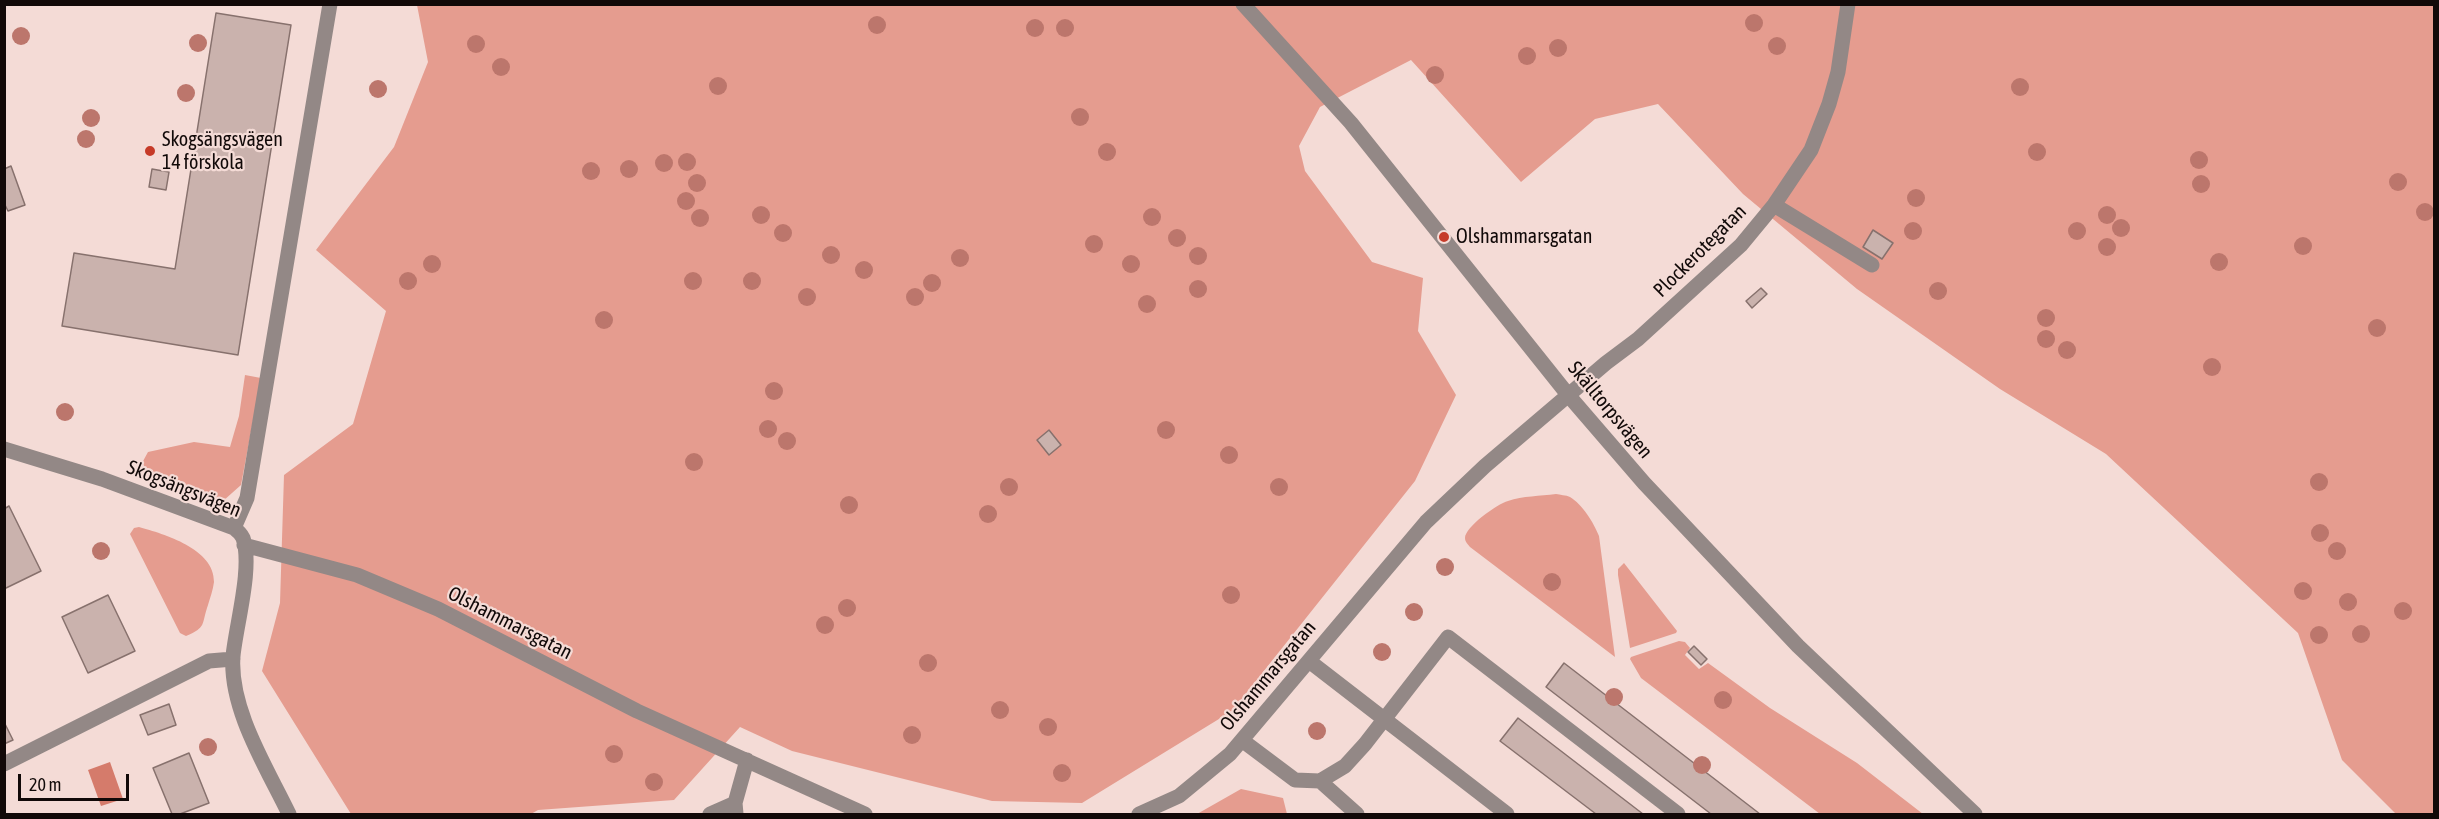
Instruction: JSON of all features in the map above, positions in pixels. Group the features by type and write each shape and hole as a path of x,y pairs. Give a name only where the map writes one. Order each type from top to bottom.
{"street":[{"path":"234,528 247,498 330,4"},
{"name":"Skälltorpsvägen","path":"1243,4 1352,123 1569,396 1644,483 1798,646 1975,814"},
{"name":"Plockerotegatan","path":"1569,396 1719,267 1747,239 1774,205 1811,150 1827,112 1838,72 1848,4"},
{"path":"1774,205 1872,265"},
{"name":"Olshammarsgatan","path":"1139,814 1179,796 1243,741 1426,522 1485,466 1569,396"},
{"name":"Skogsängsvägen","path":"4,449 102,479 234,528 242,535 246,561 233,659 235,690 246,725 289,814"},
{"name":"Olshammarsgatan","path":"244,545 357,575 438,609 637,711 747,760 844,811 865,814"},
{"path":"1320,782 1345,766 1365,744 1448,637 1678,814"},
{"path":"4,764 204,664 233,659"},
{"path":"1309,661 1507,814"},
{"path":"1243,741 1294,780 1320,782 1358,814"},
{"path":"710,814 735,809 747,760"}],"shaded area":[{"path":"417,5 2434,5 2434,814 2396,814 2342,760 2298,633 2106,454 2000,389 1857,289 1743,194 1658,104 1595,119 1521,182 1411,60 1320,107 1299,146 1305,171 1372,262 1423,278 1418,331 1456,395 1415,481 1232,711 1082,803 992,801 792,751 740,727 674,800 538,810 531,814 351,814 262,671 280,603 284,475 353,424 386,311 316,250 394,147 428,62"},
{"path":"245,375 261,378 241,485 223,501 155,481 142,463 148,452 194,442 230,447 239,416"},
{"path":"1556,494 1570,497 1579,504 1599,536 1615,657 1470,547 1466,541 1466,533 1470,528 1503,503 1520,498"},
{"path":"139,527 186,545 206,560 212,570 214,585 204,621 193,633 186,636 180,633 130,534 134,528"},
{"path":"1624,563 1677,631 1676,633 1630,648 1618,575 1618,569"},
{"path":"1679,641 1685,642 1690,648 1685,655 1699,669 1708,663 1770,708 1857,763 1923,814 1820,814 1641,678 1631,657"},
{"path":"110,762 123,799 101,806 88,770"},
{"path":"1241,789 1283,798 1287,814 1197,814"}],"building":[{"path":"216,13 291,25 238,355 62,326 74,253 175,269"},
{"path":"11,166 25,205 8,211 4,203 4,169"},
{"path":"152,169 169,172 166,190 149,187"},
{"path":"1873,230 1893,243 1882,259 1863,247"},
{"path":"1761,288 1767,294 1752,308 1746,301"},
{"path":"1049,430 1061,445 1049,455 1037,440"},
{"path":"9,506 41,571 4,589 4,509"},
{"path":"108,595 135,651 88,673 62,617"},
{"path":"1694,646 1707,659 1701,665 1688,652"},
{"path":"1564,663 1760,814 1711,814 1546,687"},
{"path":"169,704 176,725 148,735 140,715"},
{"path":"1518,718 1643,814 1596,814 1500,741"},
{"path":"4,722 13,740 4,744"},
{"path":"189,753 209,803 180,814 172,814 153,768"}],"place":[{"name":"Skogsängsvägen 14 förskola","path":"150,151"},
{"name":"Olshammarsgatan","path":"1444,237"}]}
